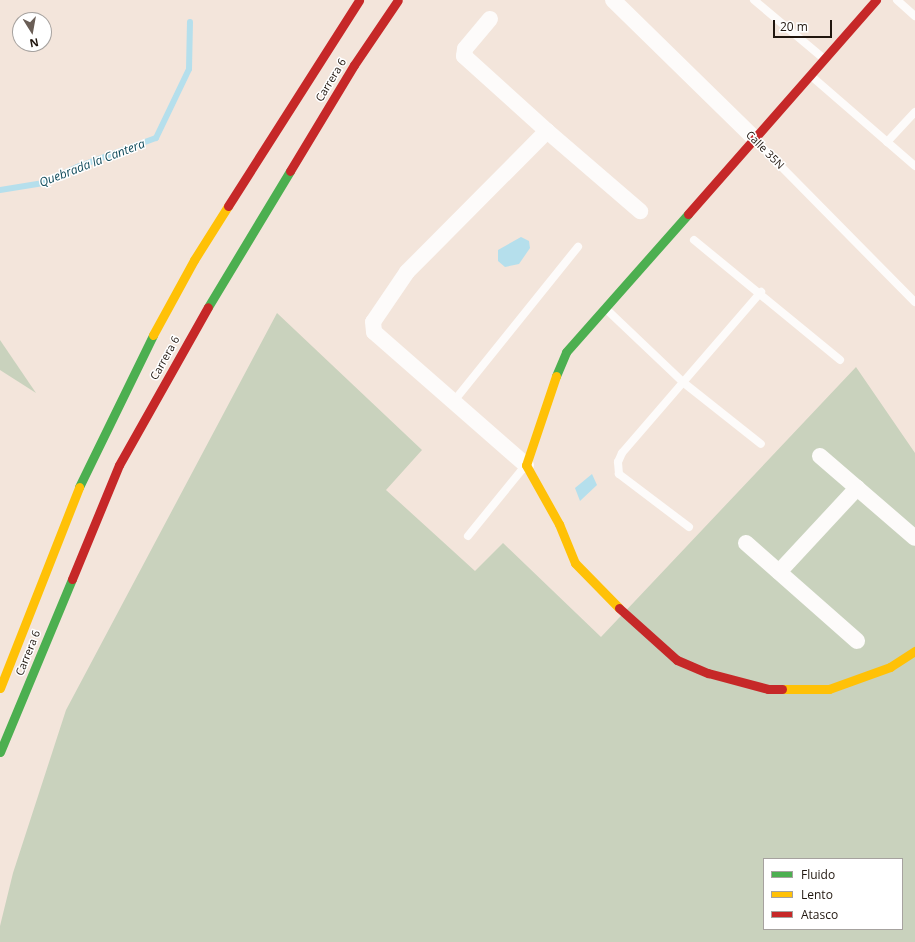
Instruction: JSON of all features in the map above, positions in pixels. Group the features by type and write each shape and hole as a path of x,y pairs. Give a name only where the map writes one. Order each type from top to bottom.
{"main road":[{"name":"Carrera 6","path":"0,688 87,468 140,359 197,262 359,0"},
{"name":"Carrera 6","path":"0,752 119,465 222,275 354,65 398,0"},
{"path":"876,0 603,307 566,352 552,385 526,465 559,524 575,563 604,595 677,660 708,673 768,689 829,689 890,667 915,652"}],"street":[{"name":"Calle 35N","path":"613,0 754,138"},
{"path":"490,19 464,49 464,56 547,131 640,210"},
{"path":"526,465 374,332 373,322 407,272 547,131"},
{"path":"820,456 915,538"},
{"path":"780,572 857,488"},
{"path":"746,543 857,641"}],"lane":[{"path":"897,0 915,16"},
{"path":"758,1 823,58"},
{"path":"809,74 915,166"},
{"path":"887,142 915,112"},
{"name":"Calle 35N","path":"754,138 915,302"},
{"path":"694,240 761,292 840,360"},
{"path":"454,401 578,247"},
{"path":"689,527 619,474 618,462 622,453 761,292"},
{"path":"603,307 684,383 761,444"},
{"path":"468,536 526,465"}],"green space":[{"path":"277,313 422,450 386,490 475,571 503,543 601,637 856,367 915,453 915,942 0,942 0,926 13,873 66,710"},
{"path":"0,340 36,393 0,370"}],"water":[{"path":"521,237 529,241 530,248 519,264 505,267 498,261 498,250"},
{"path":"592,474 597,485 580,501 575,488"}],"waterway":[{"name":"Quebrada la Cantera","path":"0,190 43,183 77,167 156,138 189,69 190,22"}],"traffic: fast":[{"path":"208,307 290,171"},
{"path":"556,376 566,352 688,214"},
{"path":"79,487 153,335"},
{"path":"0,752 72,579"}],"traffic: slow":[{"path":"153,335 194,260 228,206"},
{"path":"556,376 526,465 559,524 575,563 619,608"},
{"path":"0,688 79,487"},
{"path":"782,689 829,689 890,667 915,651"}],"traffic: jam":[{"path":"228,206 359,0"},
{"path":"290,171 354,65 398,0"},
{"path":"688,214 876,0"},
{"path":"72,579 119,465 208,307"},
{"path":"619,608 677,660 708,673 768,689 782,689"}]}
